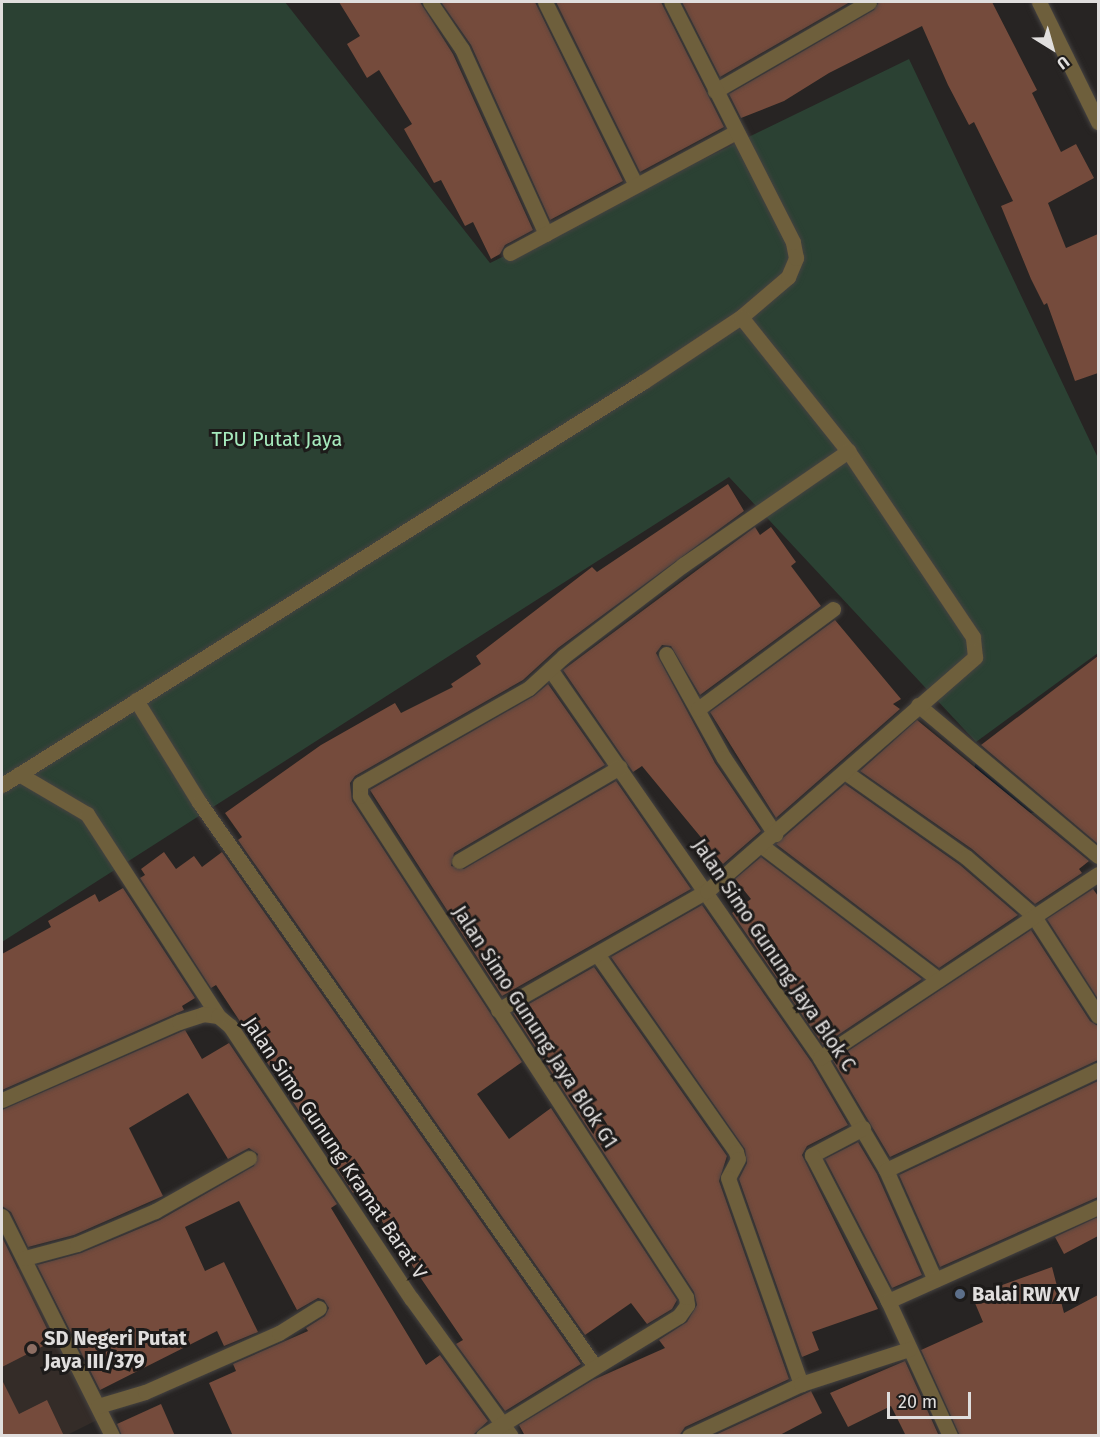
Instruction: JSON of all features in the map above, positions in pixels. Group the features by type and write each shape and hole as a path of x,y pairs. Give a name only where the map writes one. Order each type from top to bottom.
{"street":[{"path":"430,2 462,50 546,234"},
{"path":"545,2 636,185"},
{"path":"2,785 741,317 788,277 796,258 793,242 671,2"},
{"path":"715,91 869,2"},
{"path":"1039,2 1098,122"},
{"path":"510,253 736,132"},
{"path":"498,1010 707,891 762,846 918,705 975,657 973,637 848,451 741,317"},
{"path":"550,669 683,565 848,451"},
{"path":"698,709 833,609"},
{"path":"666,654 724,758 775,834"},
{"name":"Jalan Simo Gunung Jaya Blok C","path":"550,669 707,891 820,1058 886,1170 935,1280"},
{"name":"Jalan Simo Gunung Jaya Blok G1","path":"550,669 530,688 363,779 360,796 686,1297 687,1305 679,1316 594,1365"},
{"path":"136,700 199,802 594,1365 508,1430 483,1436"},
{"path":"918,705 1058,819 1098,856"},
{"path":"459,861 620,767"},
{"path":"845,772 966,857 1033,915 1098,1016"},
{"path":"18,774 87,814 218,1016"},
{"path":"762,846 938,979"},
{"path":"820,1058 1098,874"},
{"path":"597,954 736,1152 738,1159 728,1178 801,1384"},
{"name":"Jalan Simo Gunung Kramat Barat V","path":"2,1100 178,1022 203,1014 218,1016 230,1026 411,1298 508,1430"},
{"path":"886,1170 1098,1070"},
{"path":"863,1128 812,1155 888,1301 950,1436"},
{"path":"25,1258 77,1244 155,1211 249,1158"},
{"path":"888,1301 1098,1207"},
{"path":"2,1216 112,1436"},
{"path":"98,1406 145,1392 279,1333 319,1308"},
{"path":"689,1436 801,1384 909,1349"}],"shaded area":[{"name":"SD Negeri Putat Jaya III/379","path":"21,1267 99,1419 67,1435 2,1435 2,1279"}],"green space":[{"name":"TPU Putat Jaya","path":"2,2 285,2 490,263 909,59 1098,458 1098,653 976,742 729,477 2,942"}],"building":[{"path":"339,2 420,2 453,54 533,230 505,245 500,254 491,259 473,222 465,226 441,180 434,183 404,129 412,124 379,70 367,78 347,44 360,36"},
{"path":"441,2 535,2 623,181 550,220 471,45"},
{"path":"556,2 661,2 724,127 640,172"},
{"path":"682,2 850,2 720,77"},
{"path":"879,2 992,2 1037,90 1032,93 1061,152 1076,144 1094,178 1048,203 1066,248 1098,234 1098,373 1075,381 1047,303 1044,305 1031,279 1001,206 1013,201 974,122 969,125 948,85 922,26 829,73 784,101 741,118 729,94 874,10"},
{"path":"728,484 744,511 558,648 523,680 355,776 350,783 352,801 522,1062 477,1094 509,1139 551,1108 677,1300 672,1309 647,1324 631,1303 585,1335 238,840 242,837 225,813 321,745 395,703 401,713 453,687 451,684 481,664 476,656 592,567 597,572"},
{"path":"755,527 760,535 771,527 796,562 791,566 821,606 700,695 671,646 662,645 656,653 715,763 761,831 723,864 642,766 633,772 563,670"},
{"path":"835,620 901,699 893,704 900,709 776,818 710,712"},
{"path":"1098,656 1098,844 981,745"},
{"path":"548,684 605,765 454,853 451,866 464,869 616,781 691,889 502,996 370,790 534,696"},
{"path":"917,720 1089,861 1079,869 1082,873 1035,904 972,849 860,771"},
{"path":"845,784 960,865 1018,915 939,968 776,844"},
{"path":"164,852 176,869 194,856 202,867 222,852 581,1364 505,1411 456,1344 463,1340 360,1189 353,1193 216,985 211,988 140,878 145,875 141,869"},
{"path":"761,857 922,979 823,1045 732,913 751,899 735,879"},
{"path":"123,888 195,998 182,1006 184,1010 2,1090 2,954 51,927 48,921 95,894 99,902"},
{"path":"1093,889 1098,896 1098,999 1047,919"},
{"path":"702,905 812,1063 848,1125 807,1146 802,1155 878,1309 812,1332 819,1350 802,1357 739,1179 747,1163 745,1149 611,957"},
{"path":"1031,930 1090,1021 1098,1026 1098,1060 890,1157 833,1061"},
{"path":"594,967 727,1156 719,1181 789,1379 685,1427 679,1436 525,1436 519,1425 593,1380 665,1348 659,1340 687,1322 697,1305 694,1292 513,1013"},
{"path":"185,1030 202,1059 229,1043 337,1204 331,1208 426,1365 440,1355 488,1421 473,1435 233,1436 209,1383 236,1371 233,1364 308,1331 306,1328 325,1316 329,1308 324,1300 318,1298 297,1310 239,1201 185,1227 205,1271 224,1262 258,1332 224,1346 217,1331 100,1390 37,1265 81,1253 160,1220 254,1166 258,1154 249,1148 228,1159 188,1093 129,1128 163,1196 74,1235 28,1247 11,1212 2,1206 2,1110"},
{"path":"1098,1081 1098,1197 940,1267 899,1175"},
{"path":"858,1142 877,1174 922,1275 892,1288 825,1159"},
{"path":"1098,1217 1098,1236 1064,1254 1055,1237"},
{"path":"2,1237 53,1341 2,1367"},
{"path":"1052,1267 1064,1313 1098,1295 1098,1436 960,1436 921,1350 983,1322 972,1296"},
{"path":"905,1361 939,1436 906,1436 891,1406 848,1427 830,1393"},
{"path":"2,1380 19,1414 47,1400 64,1436 2,1436"},
{"path":"811,1391 822,1413 778,1436 713,1436"},
{"path":"161,1404 175,1436 122,1436 117,1424"}],"waterway":[{"path":"979,766 1032,809"}],"place":[{"name":"Balai RW XV","path":"960,1294"},
{"name":"SD Negeri Putat Jaya III/379","path":"32,1349"}]}
